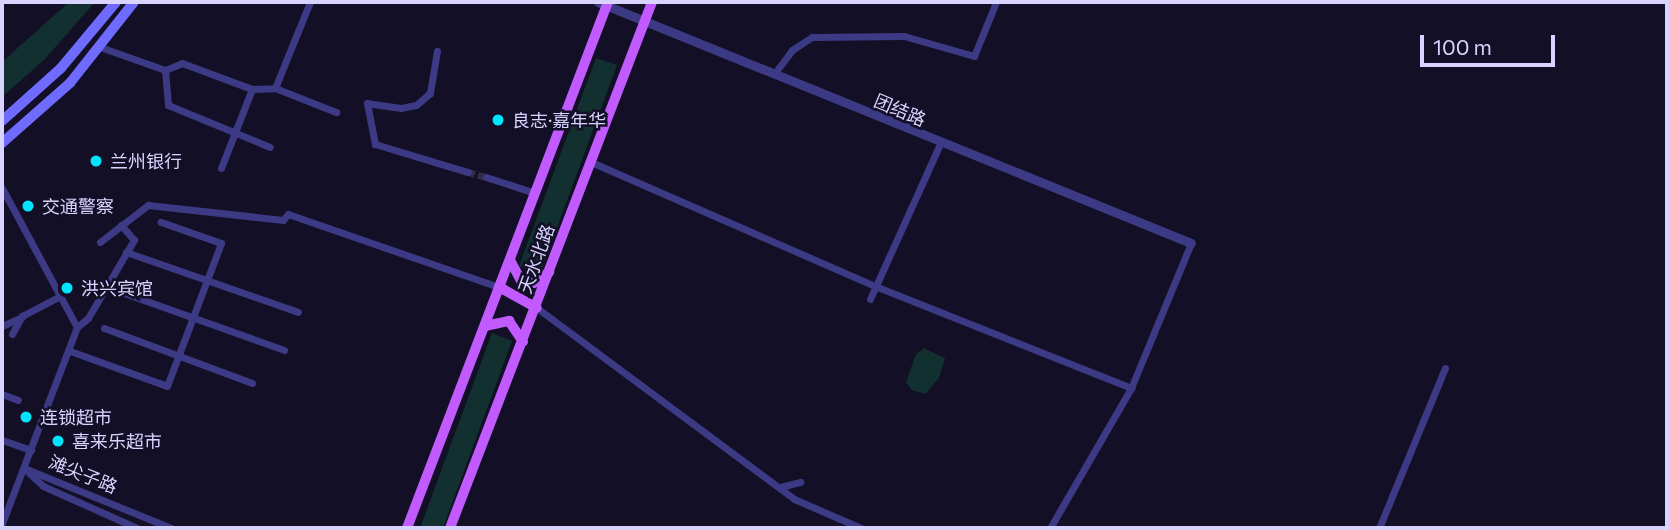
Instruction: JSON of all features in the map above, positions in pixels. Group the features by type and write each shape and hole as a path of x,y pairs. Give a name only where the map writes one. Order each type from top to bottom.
{"main road":[{"path":"2,121 61,68 116,2"},
{"path":"2,143 70,83 134,2"},
{"name":"天水北路","path":"450,528 537,308 652,2"},
{"name":"天水北路","path":"407,528 536,193 604,3"},
{"path":"510,260 522,283 534,283 550,272"},
{"path":"499,287 537,308"},
{"path":"485,326 509,321 523,342"}],"street":[{"path":"275,88 310,2"},
{"path":"774,74 792,50 812,37 904,36 974,56 996,2"},
{"name":"团结路","path":"604,3 940,144 1191,243"},
{"path":"100,47 165,70 182,63 252,89 275,88 336,112"},
{"path":"437,51 430,93 416,105 401,108 367,103 375,144 468,172"},
{"path":"165,70 167,105 270,148"},
{"path":"221,168 252,89"},
{"path":"870,299 940,144"},
{"path":"591,162 875,286 1131,388"},
{"path":"486,177 536,193"},
{"path":"2,188 77,327"},
{"path":"100,242 148,205 283,219 288,214 499,287"},
{"path":"70,351 167,386 221,243 161,222"},
{"path":"2,523 77,327 88,318 134,240 121,225"},
{"path":"1050,528 1131,388 1191,243"},
{"path":"127,252 298,312"},
{"path":"124,293 284,349"},
{"path":"2,326 62,295"},
{"path":"537,308 794,499 861,528"},
{"path":"12,334 22,316"},
{"path":"104,328 252,383"},
{"path":"1379,528 1445,368"},
{"path":"2,394 18,400"},
{"path":"2,440 31,450"},
{"name":"滩尖子路","path":"24,468 43,486 137,528"},
{"name":"滩尖子路","path":"24,468 171,528"},
{"path":"780,487 800,482"}],"green space":[{"path":"69,2 95,2 45,59 2,97 2,62"},
{"path":"596,58 617,65 540,274 519,266"},
{"path":"492,333 512,341 443,528 420,528"},
{"path":"924,348 945,358 939,378 925,394 912,390 906,382 916,354"}],"tunnel":[{"path":"468,172 486,177"}],"place":[{"name":"良志·嘉年华","path":"498,120"},
{"name":"兰州银行","path":"96,161"},
{"name":"交通警察","path":"28,206"},
{"name":"洪兴宾馆","path":"67,288"},
{"name":"连锁超市","path":"26,417"},
{"name":"喜来乐超市","path":"58,441"}]}
